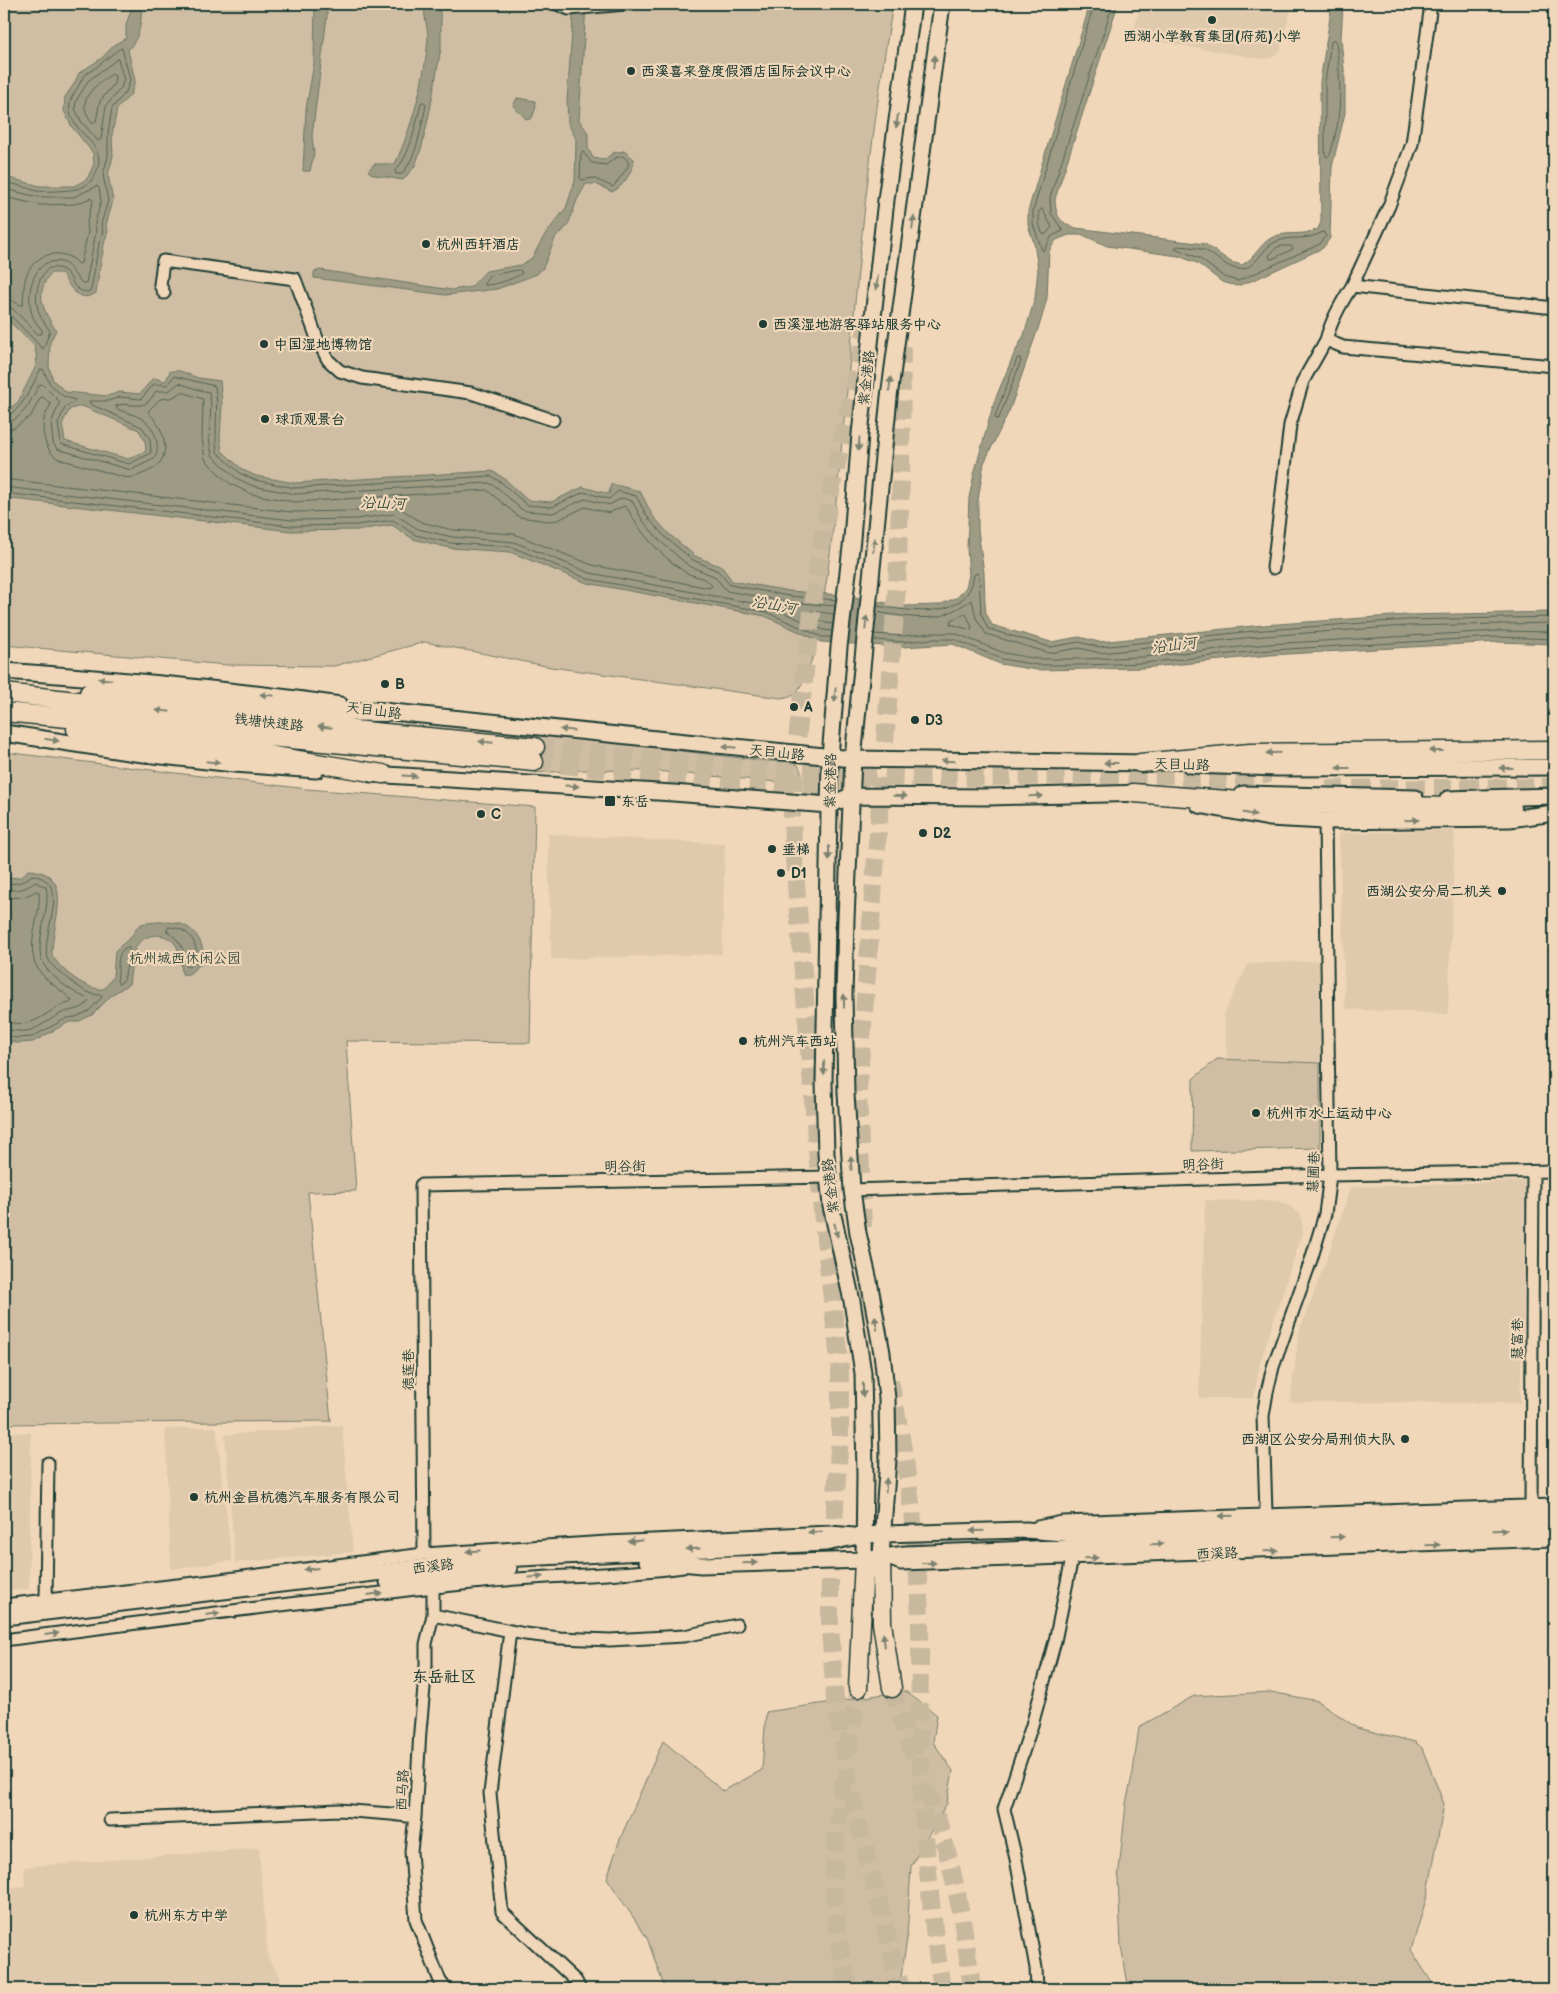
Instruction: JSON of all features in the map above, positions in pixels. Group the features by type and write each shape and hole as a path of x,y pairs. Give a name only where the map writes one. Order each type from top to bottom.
{"highway":[{"path":"4,692 148,695 219,705 315,711 386,712"},
{"name":"钱塘快速路","path":"4,692 535,754 4,714"},
{"path":"4,714 54,726 249,752 383,774"},
{"path":"1140,763 1250,753 1554,750"},
{"path":"1133,794 1281,804 1512,808"},
{"path":"882,1556 882,1623 892,1688"},
{"path":"858,1688 864,1560"}],"main road":[{"name":"紫金港路","path":"864,1560 863,1372 852,1301 831,1206 828,1178 824,1082 830,757 839,647 847,591 860,434 886,200 913,4"},
{"name":"紫金港路","path":"882,1556 888,1460 886,1398 882,1353 858,1233 852,1190 846,1093 844,996 851,796 863,651 892,368 942,4"},
{"name":"天目山路","path":"4,671 77,676 287,697 386,712 853,759 1140,763 1278,768 1554,768"},
{"name":"天目山路","path":"4,733 135,753 234,764 673,792 829,804 851,796 989,797 1133,794 1304,794 1452,799 1554,796"},
{"name":"天目山路","path":"1133,794 1269,818 1324,821 1510,819 1554,814"},
{"name":"西溪路","path":"4,1617 484,1560 826,1543 863,1535 1026,1530 1074,1534 1554,1517"},
{"name":"西溪路","path":"4,1626 541,1565 663,1561 701,1565 864,1560 882,1556 925,1553 1554,1528"}],"street":[{"path":"557,4 569,9 626,4"},
{"path":"1273,568 1290,425 1303,381 1326,340 1335,314 1352,286 1389,206 1412,144 1430,4"},
{"path":"160,290 162,261 295,278 318,341 328,360 340,371 362,378 471,393 553,420"},
{"path":"1352,286 1554,308"},
{"path":"1326,340 1343,347 1554,366"},
{"name":"慧圃巷","path":"1266,1514 1263,1416 1267,1392 1273,1366 1311,1260 1325,1214 1330,1175 1324,821"},
{"name":"明谷街","path":"852,1190 1330,1175 1554,1171"},
{"name":"慧富巷","path":"1531,1506 1533,1172"},
{"name":"明谷街","path":"422,1185 828,1178"},
{"name":"德莲巷","path":"422,1185 424,1554"},
{"path":"46,1600 48,1463"},
{"name":"西溪路","path":"1026,1530 1062,1522 1554,1505"},
{"name":"西溪路","path":"4,1605 240,1578 424,1554 607,1542 830,1532 863,1535"},
{"name":"西溪路","path":"882,1556 901,1564 1554,1540"},
{"path":"1037,1989 1036,1968 1016,1859 1004,1809 1032,1725 1055,1641 1072,1558"},
{"name":"西溪路","path":"4,1640 433,1587 518,1578 647,1572 701,1565"},
{"name":"西马路","path":"433,1587 433,1615 426,1644 426,1666 411,1851 416,1920 440,1981 446,1989"},
{"path":"433,1615 510,1631 560,1638 610,1640 684,1636 737,1625"},
{"path":"510,1631 490,1793 502,1912 576,1981 580,1989"},
{"path":"110,1820 339,1810 415,1817"}],"shaded area":[{"name":"西湖小学教育集团(府苑)小学","path":"1141,4 1292,4 1280,51 1272,58 1263,59 1132,37"},
{"path":"1455,830 1448,1014 1345,1009 1339,833"},
{"path":"548,834 725,844 722,954 551,959"},
{"path":"1554,952 1554,1047 1546,1047 1549,953"},
{"path":"1319,961 1320,1063 1227,1059 1224,1013 1248,964"},
{"path":"1525,1181 1520,1403 1290,1402 1299,1332 1351,1187"},
{"path":"1205,1200 1277,1201 1290,1206 1301,1215 1303,1230 1260,1363 1254,1398 1199,1398"},
{"path":"342,1425 353,1552 235,1563 225,1435"},
{"name":"杭州金昌杭德汽车服务有限公司","path":"216,1427 232,1561 171,1569 165,1429"},
{"path":"4,1432 31,1433 29,1589 4,1591"},
{"name":"杭州东方中学","path":"259,1848 268,1958 288,1989 4,1989 4,1889 25,1886 24,1867"}],"green space":[{"path":"4,4 893,4 865,202 827,578 811,663 795,695 781,698 551,667 425,642 334,666 227,665 4,645"},
{"path":"538,734 766,761 790,762 798,765 801,771 800,778 799,783 789,783 655,771 583,770 535,773"},
{"name":"杭州城西休闲公园","path":"4,752 307,789 535,807 530,1043 346,1041 356,1191 308,1192 331,1421 4,1424"},
{"name":"杭州市水上运动中心","path":"1217,1059 1320,1063 1320,1148 1192,1151 1193,1079"},
{"path":"905,1691 937,1715 933,1742 953,1771 947,1803 911,1866 907,1939 899,1989 665,1989 647,1938 607,1878 620,1839 663,1741 723,1791 762,1770 766,1712"},
{"path":"1271,1692 1318,1701 1357,1728 1415,1742 1422,1748 1444,1804 1428,1893 1411,1950 1436,1989 1129,1989 1121,1946 1118,1879 1126,1804 1133,1772 1139,1727 1194,1696"}],"water":[{"name":"沿山河","path":"133,4 142,4 141,23 138,34 128,50 135,81 131,94 117,109 112,135 113,156 108,175 113,201 106,225 108,231 96,293 90,296 80,295 71,288 62,273 51,273 43,288 42,302 44,309 56,330 50,342 49,367 53,380 66,392 107,396 120,392 140,394 153,378 166,381 170,371 180,371 198,378 220,381 222,405 220,437 222,451 243,470 256,476 295,483 492,471 505,479 527,500 551,502 583,487 609,494 611,484 640,491 652,515 669,534 695,556 722,567 732,581 789,591 829,594 906,606 939,605 958,597 966,587 969,575 967,549 969,498 974,474 994,402 1024,335 1035,298 1038,269 1034,243 1028,225 1028,211 1090,4 1118,4 1055,199 1058,215 1062,221 1076,228 1205,244 1231,262 1242,265 1271,238 1282,234 1306,233 1318,229 1321,222 1320,82 1332,4 1343,4 1341,39 1345,80 1345,113 1332,167 1330,238 1323,248 1237,286 1222,282 1197,263 1178,256 1107,246 1083,235 1069,235 1056,240 1049,251 1047,298 1041,320 1010,409 984,463 978,500 978,530 984,573 986,613 992,625 1051,642 1079,637 1099,642 1263,625 1407,615 1554,612 1554,644 1499,642 1270,655 1143,668 1037,670 1000,664 953,644 903,647 821,642 765,616 587,583 510,552 450,548 413,539 392,525 357,530 291,531 4,498 4,413 18,402 35,368 37,358 34,346 4,316 4,178 40,186 74,186 87,179 94,164 93,153 72,127 64,111 65,97 79,73 102,58 114,45 126,38 126,25","holes":["82,406 139,430 145,441 146,451 128,459 65,441 62,424 70,409"]},
{"path":"315,4 327,4 327,16 312,136 314,153 310,171 303,171 306,109 314,63"},
{"path":"425,4 438,4 441,18 441,48 422,146 415,166 403,180 374,175 368,171 374,164 395,164 412,119 421,86 428,38"},
{"path":"572,4 586,4 579,120 588,133 588,148 593,158 604,160 613,153 624,151 634,159 630,173 624,182 612,192 596,184 586,184 577,200 568,225 556,236 543,268 537,274 497,289 446,295 314,278 314,272 320,270 452,290 471,287 486,271 521,265 532,258 544,236 566,208 575,181 576,139 568,123 567,101 573,19"},
{"path":"517,98 535,101 536,107 532,118 527,120 513,106"},
{"path":"28,870 43,873 53,880 57,890 58,902 52,955 67,973 82,983 97,989 104,989 113,977 115,951 130,937 138,926 146,923 175,923 190,929 199,939 203,951 201,965 188,974 182,974 181,960 177,947 173,942 162,936 149,936 139,943 135,949 129,984 113,994 92,1015 77,1022 69,1022 33,1042 17,1043 4,1040 4,876 7,878 22,877"}],"tunnel":[{"path":"868,320 832,486 817,568 795,757 792,812 793,846 822,1212 840,1369 840,1436 830,1578 830,1626 835,1700 850,1790 901,1989"},
{"path":"863,1227 858,1090 897,587 901,478 902,340"},
{"path":"535,747 768,771 914,778 1271,774"},
{"path":"534,762 778,787 868,791"},
{"path":"1326,789 1554,787"},
{"path":"1181,790 1260,789"},
{"path":"1512,808 1554,808"},
{"path":"890,1381 905,1461 918,1570 923,1806 931,1898 942,1989"},
{"path":"848,1752 858,1688"},
{"path":"892,1688 916,1761"},
{"path":"844,1780 837,1832 834,1885 838,1938 850,1989"},
{"path":"927,1790 936,1814 956,1888 972,1989"}],"place":[{"name":"西湖小学教育集团(府苑)小学","path":"1212,20"},
{"name":"西溪喜来登度假酒店国际会议中心","path":"631,71"},
{"name":"杭州西轩酒店","path":"426,244"},
{"name":"西溪湿地游客驿站服务中心","path":"763,324"},
{"name":"中国湿地博物馆","path":"264,344"},
{"name":"球顶观景台","path":"265,419"},
{"name":"B","path":"385,684"},
{"name":"A","path":"794,707"},
{"name":"D3","path":"915,720"},
{"name":"东岳","path":"610,801"},
{"name":"C","path":"481,814"},
{"name":"D2","path":"923,833"},
{"name":"垂梯","path":"772,849"},
{"name":"D1","path":"781,873"},
{"name":"西湖公安分局二机关","path":"1502,891"},
{"name":"杭州汽车西站","path":"743,1041"},
{"name":"杭州市水上运动中心","path":"1256,1113"},
{"name":"西湖区公安分局刑侦大队","path":"1405,1439"},
{"name":"杭州金昌杭德汽车服务有限公司","path":"194,1497"},
{"name":"杭州东方中学","path":"134,1915"}],"district":[{"name":"东岳社区","path":"444,1676"}]}
